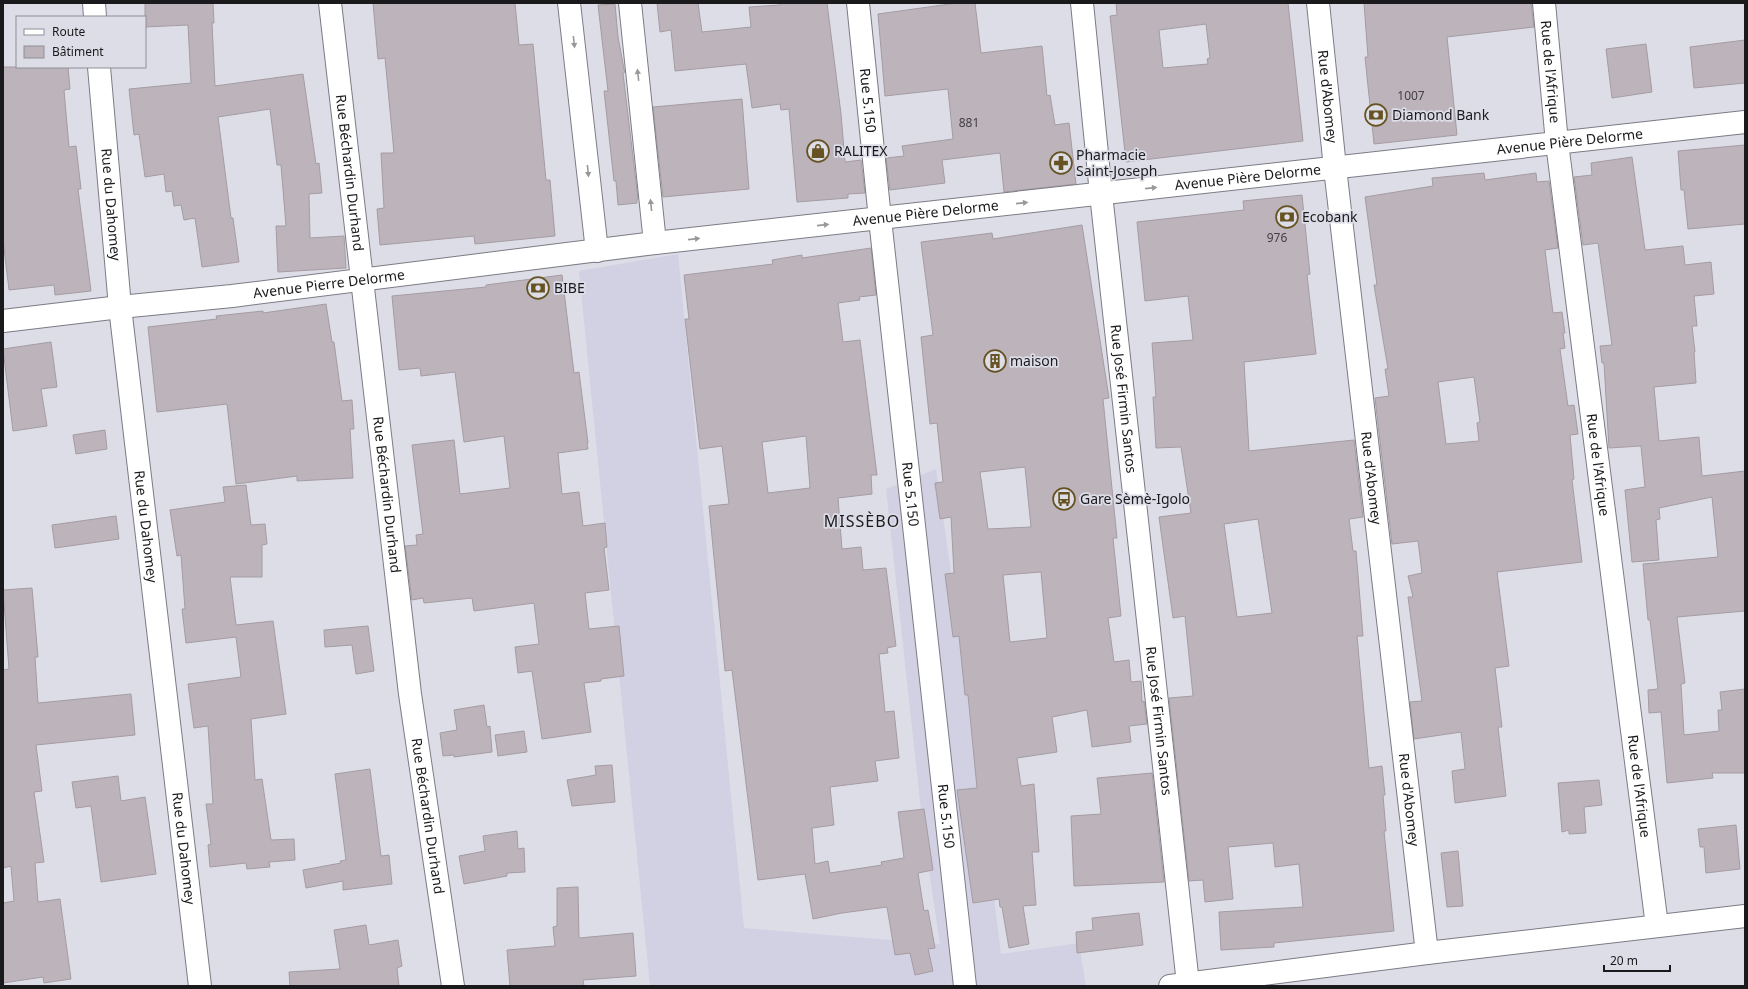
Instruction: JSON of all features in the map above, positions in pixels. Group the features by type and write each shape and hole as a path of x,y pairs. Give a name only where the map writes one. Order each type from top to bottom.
{"street":[{"path":"94,3 95,16"},
{"name":"Rue Béchardin Durhand","path":"330,3 410,694 453,986"},
{"path":"569,3 597,251"},
{"path":"630,3 655,244"},
{"name":"Rue 5.150","path":"858,3 880,218 965,986"},
{"name":"Rue José Firmin Santos","path":"1082,3 1179,985"},
{"name":"Rue d'Abomey","path":"1318,3 1335,168 1427,953"},
{"name":"Rue de l'Afrique","path":"1544,3 1557,143 1657,926"},
{"name":"Rue du Dahomey","path":"99,68 120,307 200,986"},
{"name":"Avenue Pière Delorme","path":"655,244 1745,122"},
{"name":"Avenue Pierre Delorme","path":"3,321 120,307 232,296 655,244"},
{"path":"1179,985 1427,953 1745,916"}],"shaded area":[{"path":"678,254 744,928 940,944 924,838 886,489 936,469 973,723 1001,954 1079,943 1086,986 650,986 579,271"}],"building":[{"path":"145,3 213,3 214,23 212,23 215,86 303,74 316,164 319,163 322,193 309,194 310,238 344,236 346,268 278,272 276,226 286,226 281,165 277,165 270,109 218,117 231,218 233,218 239,262 202,267 195,218 184,220 181,205 174,206 172,191 166,192 164,174 145,177 139,134 134,135 129,89 191,83 188,25 146,27"},
{"path":"373,3 515,3 519,45 533,44 546,180 550,180 555,236 475,244 474,236 380,245 377,209 384,208 381,153 394,153 385,58 378,59"},
{"path":"657,3 698,3 702,32 751,27 749,7 780,5 780,3 827,3 841,114 845,162 861,160 865,193 848,194 848,198 797,202 789,109 781,110 780,104 752,108 746,64 675,71 671,30 660,32"},
{"path":"957,3 975,3 981,53 1042,46 1047,96 1050,95 1055,125 1069,123 1076,184 1004,192 1000,153 942,160 945,183 890,190 886,158 904,156 902,146 953,139 948,89 885,96 878,14"},
{"path":"1116,3 1288,3 1303,141 1126,162 1110,16 1117,15","holes":["1206,24 1210,58 1207,59 1208,64 1163,68 1159,30"]},
{"path":"1364,3 1531,3 1534,27 1447,37 1457,135 1374,144 1365,57 1368,57"},
{"path":"615,4 618,37 625,72 623,73 638,199 637,203 618,205 604,91 608,91 598,5"},
{"path":"1745,40 1745,83 1694,88 1690,47"},
{"path":"1646,44 1652,92 1612,98 1606,49"},
{"path":"3,67 68,68 70,89 64,90 69,147 76,146 81,189 78,189 91,291 55,295 54,285 9,290 3,240"},
{"path":"742,99 749,189 663,197 653,107"},
{"path":"1745,145 1745,224 1688,229 1684,190 1681,190 1678,151"},
{"path":"1632,157 1645,250 1683,246 1685,265 1711,262 1714,294 1694,296 1697,326 1692,326 1696,383 1654,387 1659,441 1699,437 1702,476 1745,471 1745,611 1677,617 1685,683 1681,684 1684,735 1719,731 1718,710 1722,710 1720,692 1745,689 1745,773 1712,773 1713,778 1667,783 1661,712 1649,713 1648,690 1658,689 1650,620 1648,620 1643,564 1718,557 1712,497 1659,508 1660,519 1656,520 1659,560 1632,562 1625,490 1645,487 1641,446 1609,448 1604,363 1602,363 1600,346 1612,345 1598,243 1583,245 1574,177 1592,175 1591,163"},
{"path":"1484,173 1485,180 1536,173 1537,182 1549,181 1558,248 1545,250 1553,313 1562,312 1565,333 1563,333 1565,348 1560,349 1568,406 1574,405 1578,434 1570,435 1574,479 1572,480 1582,562 1497,572 1509,666 1495,668 1502,727 1498,727 1506,796 1455,803 1452,771 1465,769 1461,732 1414,739 1410,702 1422,701 1408,597 1413,597 1408,576 1422,573 1418,541 1392,544 1375,398 1389,396 1385,369 1388,369 1374,285 1377,285 1365,197 1433,186 1432,178","holes":["1474,377 1480,422 1477,423 1479,441 1446,444 1438,382"]},
{"path":"1302,195 1310,274 1307,275 1316,354 1244,362 1249,451 1354,440 1363,517 1349,519 1353,551 1356,551 1363,636 1357,636 1369,768 1382,766 1385,795 1383,795 1386,831 1384,831 1394,931 1274,943 1274,947 1221,950 1219,912 1303,907 1299,864 1275,867 1273,843 1228,847 1233,899 1205,902 1203,880 1189,881 1169,698 1193,696 1185,616 1173,618 1159,517 1191,513 1181,447 1156,448 1153,397 1156,397 1152,343 1193,340 1188,296 1145,301 1137,222 1244,210 1243,201","holes":["1258,519 1272,613 1237,617 1224,524"]},
{"path":"1082,225 1109,398 1103,399 1117,538 1113,538 1121,616 1108,618 1114,662 1129,660 1131,682 1141,681 1142,702 1144,701 1147,724 1129,726 1131,742 1092,747 1087,710 1052,717 1057,752 1017,758 1021,786 1034,784 1039,852 1032,852 1036,905 1023,906 1029,944 1009,948 1002,907 1000,907 999,899 973,903 957,790 977,788 968,695 965,695 959,636 953,637 945,574 954,573 951,517 940,519 935,483 943,482 937,423 930,424 921,337 933,335 921,242 992,233 993,239","holes":["1025,467 1031,527 988,529 980,472","1041,572 1047,638 1010,642 1003,575"]},
{"path":"871,248 876,295 859,297 860,300 838,303 843,342 860,340 877,475 871,475 872,494 838,498 842,549 861,547 863,570 886,568 896,646 887,648 888,653 879,654 885,712 894,711 899,758 875,761 878,781 830,787 834,825 812,828 815,864 828,861 830,873 882,865 881,862 904,858 898,812 924,809 933,870 918,873 924,911 928,910 935,948 928,949 933,971 915,975 910,953 895,955 887,907 842,913 813,919 805,874 758,880 732,670 725,671 709,506 729,504 722,446 700,449 685,319 689,319 684,275 773,264 772,260 802,255 802,258","holes":["806,436 810,488 768,493 762,442"]},
{"path":"562,275 574,373 579,372 588,449 558,453 562,494 579,492 583,526 605,523 607,547 604,548 609,590 585,593 589,629 619,626 624,676 584,683 591,732 542,739 532,671 518,673 515,647 539,644 534,603 474,611 472,598 424,603 423,598 412,600 405,546 417,545 416,535 423,534 412,445 454,440 460,494 510,488 504,436 464,442 455,372 421,376 420,368 399,370 392,296 486,287 486,285"},
{"path":"326,304 332,342 334,342 342,401 352,400 354,429 350,429 353,478 297,481 297,476 236,484 227,404 157,412 148,327 217,319 216,316 263,311 263,313"},
{"path":"51,342 57,387 41,389 47,426 13,431 3,349"},
{"path":"105,430 107,449 76,454 73,435"},
{"path":"246,485 251,525 265,524 267,544 262,545 262,577 230,577 236,625 273,621 286,714 251,719 255,780 262,779 271,840 294,839 295,860 269,862 270,867 247,869 246,863 210,867 208,845 211,844 206,804 213,804 208,726 194,728 188,684 241,677 236,637 186,643 182,609 185,609 181,555 177,556 170,510 225,502 223,487"},
{"path":"116,516 119,539 55,548 52,525"},
{"path":"32,588 38,657 35,657 38,703 131,694 135,735 36,745 42,791 34,792 44,862 35,863 38,902 60,899 71,979 44,983 43,977 3,983 3,903 14,901 11,866 3,868 3,670 9,669 3,590"},
{"path":"368,626 374,671 356,674 352,645 325,647 324,630"},
{"path":"484,705 487,727 490,726 492,752 454,757 454,755 443,756 440,733 457,730 454,710"},
{"path":"524,731 527,752 498,756 495,735"},
{"path":"612,765 615,802 572,806 567,780 596,775 595,766"},
{"path":"370,769 381,856 389,855 392,884 343,890 343,881 306,888 303,870 341,863 340,861 346,860 335,774"},
{"path":"1152,773 1164,882 1074,886 1071,816 1101,814 1097,778"},
{"path":"118,776 121,801 145,797 156,874 101,882 91,806 76,808 72,782"},
{"path":"1599,780 1602,805 1584,807 1586,833 1569,834 1569,830 1562,832 1558,783"},
{"path":"1736,825 1740,869 1706,873 1704,847 1700,847 1698,829"},
{"path":"517,831 518,849 524,848 525,872 507,873 507,876 464,884 459,856 485,851 483,836"},
{"path":"1458,851 1463,906 1447,907 1441,853"},
{"path":"578,887 579,938 633,933 636,976 583,980 584,986 510,986 507,950 555,946 553,927 557,926 557,888"},
{"path":"1139,913 1143,945 1077,953 1076,932 1093,930 1092,918"},
{"path":"366,925 369,945 398,940 402,966 397,968 399,986 290,986 289,972 340,969 334,930"}],"place":[{"name":"Diamond Bank","path":"1376,115"},
{"name":"RALITEX","path":"818,151"},
{"name":"Pharmacie Saint-Joseph","path":"1061,163"},
{"name":"Ecobank","path":"1287,217"},
{"name":"BIBE","path":"538,288"},
{"name":"maison","path":"995,361"},
{"name":"Gare Sèmè-Igolo","path":"1064,499"}],"district":[{"name":"MISSÈBO","path":"862,521"}]}
